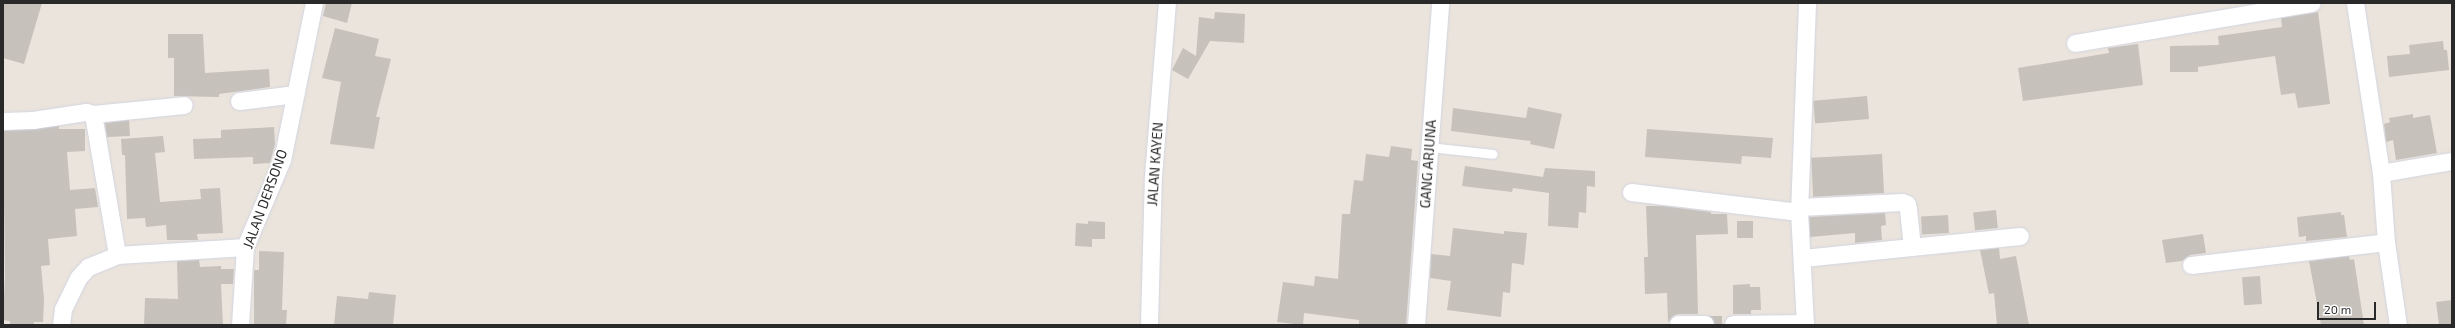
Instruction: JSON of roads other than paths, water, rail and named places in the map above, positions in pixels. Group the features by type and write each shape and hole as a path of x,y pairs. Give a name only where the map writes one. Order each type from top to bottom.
{"street":[{"name":"JALAN DERSONO","path":"240,325 245,247 282,160 314,3"},
{"name":"JALAN KAYEN","path":"1149,325 1154,176 1168,3"},
{"name":"GANG ARJUNA","path":"1416,325 1440,3"},
{"path":"1733,324 1805,324 1803,258 1799,210 1807,3"},
{"path":"2075,43 2312,3"},
{"path":"2355,3 2380,173 2386,242 2398,325"},
{"path":"239,101 296,94"},
{"path":"3,120 33,120 86,112 93,114 184,105"},
{"path":"93,114 117,255"},
{"path":"2380,173 2452,161"},
{"path":"1631,192 1799,210 1902,202 1907,204 1908,208 1912,247"},
{"path":"1803,258 2020,236"},
{"path":"2191,265 2386,242"},
{"path":"61,325 63,309 78,278 88,267 117,255 245,247"},
{"path":"1678,324 1704,324"}],"lane":[{"path":"1429,147 1493,154"}],"tunnel":[{"path":"1705,324 1733,324"}]}
